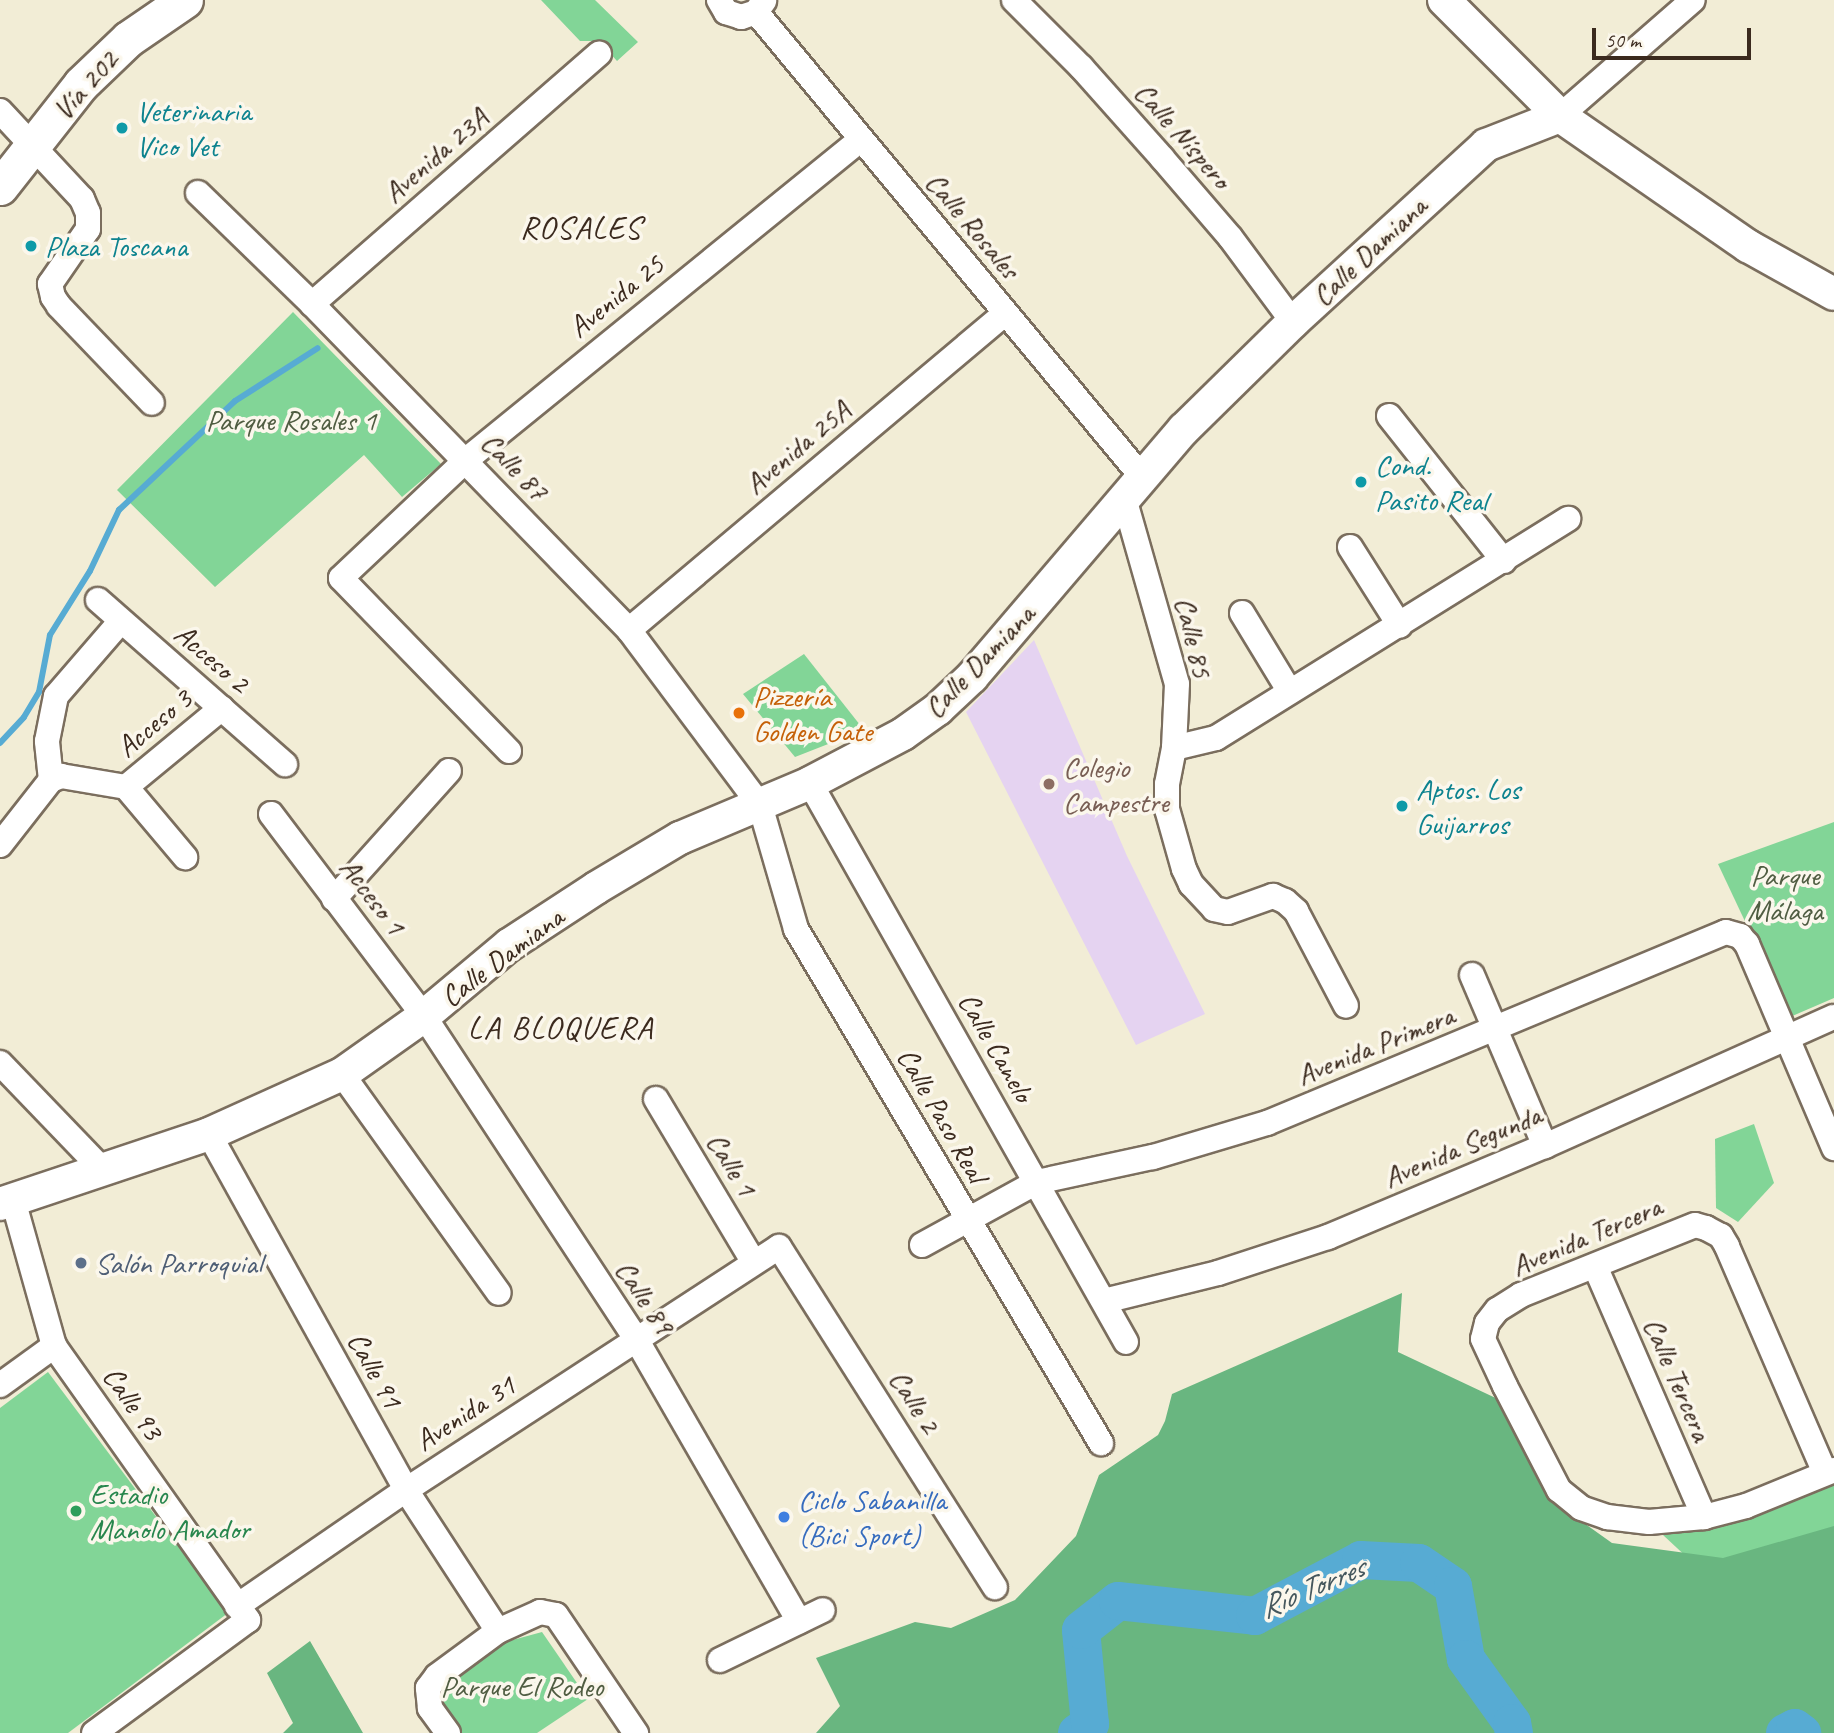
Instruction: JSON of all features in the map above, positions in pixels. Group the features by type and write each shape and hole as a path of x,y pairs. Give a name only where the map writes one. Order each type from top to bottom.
{"main road":[{"name":"Vía 202","path":"0,187 81,84 128,38 185,0"}],"street":[{"name":"Calle Rosales","path":"719,0 726,12 733,16 749,16 760,6 860,139 1005,313 1133,488"},
{"name":"Calle Níspero","path":"1014,0 1081,67 1162,158 1230,237 1293,321"},
{"path":"1444,0 1560,116 1748,246 1834,294"},
{"path":"1560,116 1693,0"},
{"name":"Avenida 23A","path":"312,304 599,54"},
{"path":"0,111 82,199 88,213 89,229 55,272 50,284 53,297 152,403"},
{"name":"Calle Damiana","path":"6,1202 209,1134 342,1074 424,1016 509,945 596,888 680,838 871,754 938,709 1002,645 1184,429 1293,321 1486,145 1560,116"},
{"name":"Avenida 25","path":"509,751 341,578 466,460 860,139"},
{"name":"Calle 87","path":"198,193 312,304 629,629 760,805"},
{"name":"Avenida 25A","path":"629,629 1005,313"},
{"path":"1389,416 1504,561"},
{"name":"Calle 85","path":"1133,488 1177,684 1174,748 1167,784 1167,809 1191,884 1214,909 1228,912 1278,896 1296,911 1346,1006"},
{"path":"1174,748 1216,738 1400,626 1568,519"},
{"path":"1350,547 1400,626"},
{"name":"Acceso 2","path":"98,600 285,764"},
{"path":"1242,612 1290,692"},
{"path":"0,845 51,779 47,741 56,696 121,621"},
{"name":"Acceso 3","path":"126,787 222,708"},
{"path":"334,899 449,771"},
{"path":"51,779 68,777 126,787 185,857"},
{"name":"Calle Canelo","path":"810,783 1126,1342"},
{"name":"Calle Paso Real","path":"760,805 794,924 1101,1443"},
{"name":"Acceso 1","path":"271,814 424,1016"},
{"name":"Avenida Primera","path":"922,1244 1037,1182 1153,1157 1268,1123 1726,932 1740,936 1747,944 1787,1038"},
{"path":"1472,975 1545,1146"},
{"name":"Calle 89","path":"424,1016 636,1339 799,1621"},
{"name":"Avenida Segunda","path":"1104,1301 1218,1273 1328,1237 1545,1146 1834,1017"},
{"path":"1787,1038 1834,1148"},
{"path":"0,1063 103,1169"},
{"path":"342,1074 499,1293"},
{"name":"Calle 1","path":"656,1099 753,1261"},
{"name":"Calle 91","path":"209,1134 406,1490 498,1631"},
{"name":"Calle 93","path":"6,1202 54,1346 242,1613"},
{"name":"Avenida Tercera","path":"1704,1517 1648,1522 1607,1517 1581,1508 1559,1489 1483,1339 1488,1323 1497,1310 1521,1295 1695,1225 1721,1236 1830,1472"},
{"name":"Avenida 31","path":"94,1733 242,1613 406,1490 753,1261 774,1248 782,1249"},
{"name":"Calle 2","path":"782,1249 995,1587"},
{"name":"Calle Tercera","path":"1595,1266 1704,1517"},
{"path":"0,1385 54,1346"},
{"path":"1704,1517 1746,1506 1830,1472"},
{"path":"720,1660 823,1610"},
{"path":"448,1733 430,1709 428,1688 437,1676 498,1631 540,1612 556,1615 636,1733"}],"shaded area":[{"name":"Colegio Campestre","path":"1034,640 1127,856 1205,1014 1136,1045 966,712"}],"green space":[{"path":"541,0 595,0 638,42 617,61 599,41 580,41"},
{"name":"Parque Rosales 1","path":"293,312 441,464 402,497 364,455 215,587 117,490"},
{"path":"804,654 864,730 795,757 743,694"},
{"name":"Parque Málaga","path":"1834,822 1834,998 1790,1017 1718,864"},
{"path":"1754,1124 1774,1183 1738,1222 1716,1208 1715,1139"},
{"path":"1402,1293 1398,1352 1502,1401 1553,1501 1612,1543 1723,1558 1834,1526 1834,1733 816,1733 840,1706 816,1658 915,1622 951,1628 1015,1600 1076,1536 1099,1475 1158,1435 1165,1421 1172,1394"},
{"name":"Estadio Manolo Amador","path":"48,1372 228,1613 68,1733 0,1733 0,1408"},
{"path":"1834,1470 1834,1599 1719,1587 1649,1522"},
{"name":"Parque El Rodeo","path":"542,1632 588,1699 537,1733 462,1733 439,1700 448,1686 482,1655 509,1641"},
{"path":"310,1641 363,1733 283,1733 293,1723 267,1673"}],"waterway":[{"path":"0,743 24,717 39,692 50,635 90,571 119,510 235,401 318,348"},
{"name":"Río Torres","path":"1077,1733 1090,1724 1081,1630 1118,1601 1255,1616 1361,1560 1419,1563 1453,1586 1466,1659 1512,1723 1514,1733"},
{"name":"Río Torres","path":"1785,1733 1795,1728 1802,1733"}],"place":[{"name":"Veterinaria Vico Vet","path":"122,128"},
{"name":"Plaza Toscana","path":"31,246"},
{"name":"Cond. Pasito Real","path":"1361,482"},
{"name":"Pizzería Golden Gate","path":"739,713"},
{"name":"Colegio Campestre","path":"1049,784"},
{"name":"Aptos. Los Guijarros","path":"1402,806"},
{"name":"Salón Parroquial","path":"81,1263"},
{"name":"Estadio Manolo Amador","path":"76,1511"},
{"name":"Ciclo Sabanilla (Bici Sport)","path":"784,1517"}],"district":[{"name":"ROSALES","path":"581,228"},
{"name":"LA BLOQUERA","path":"561,1028"}]}
